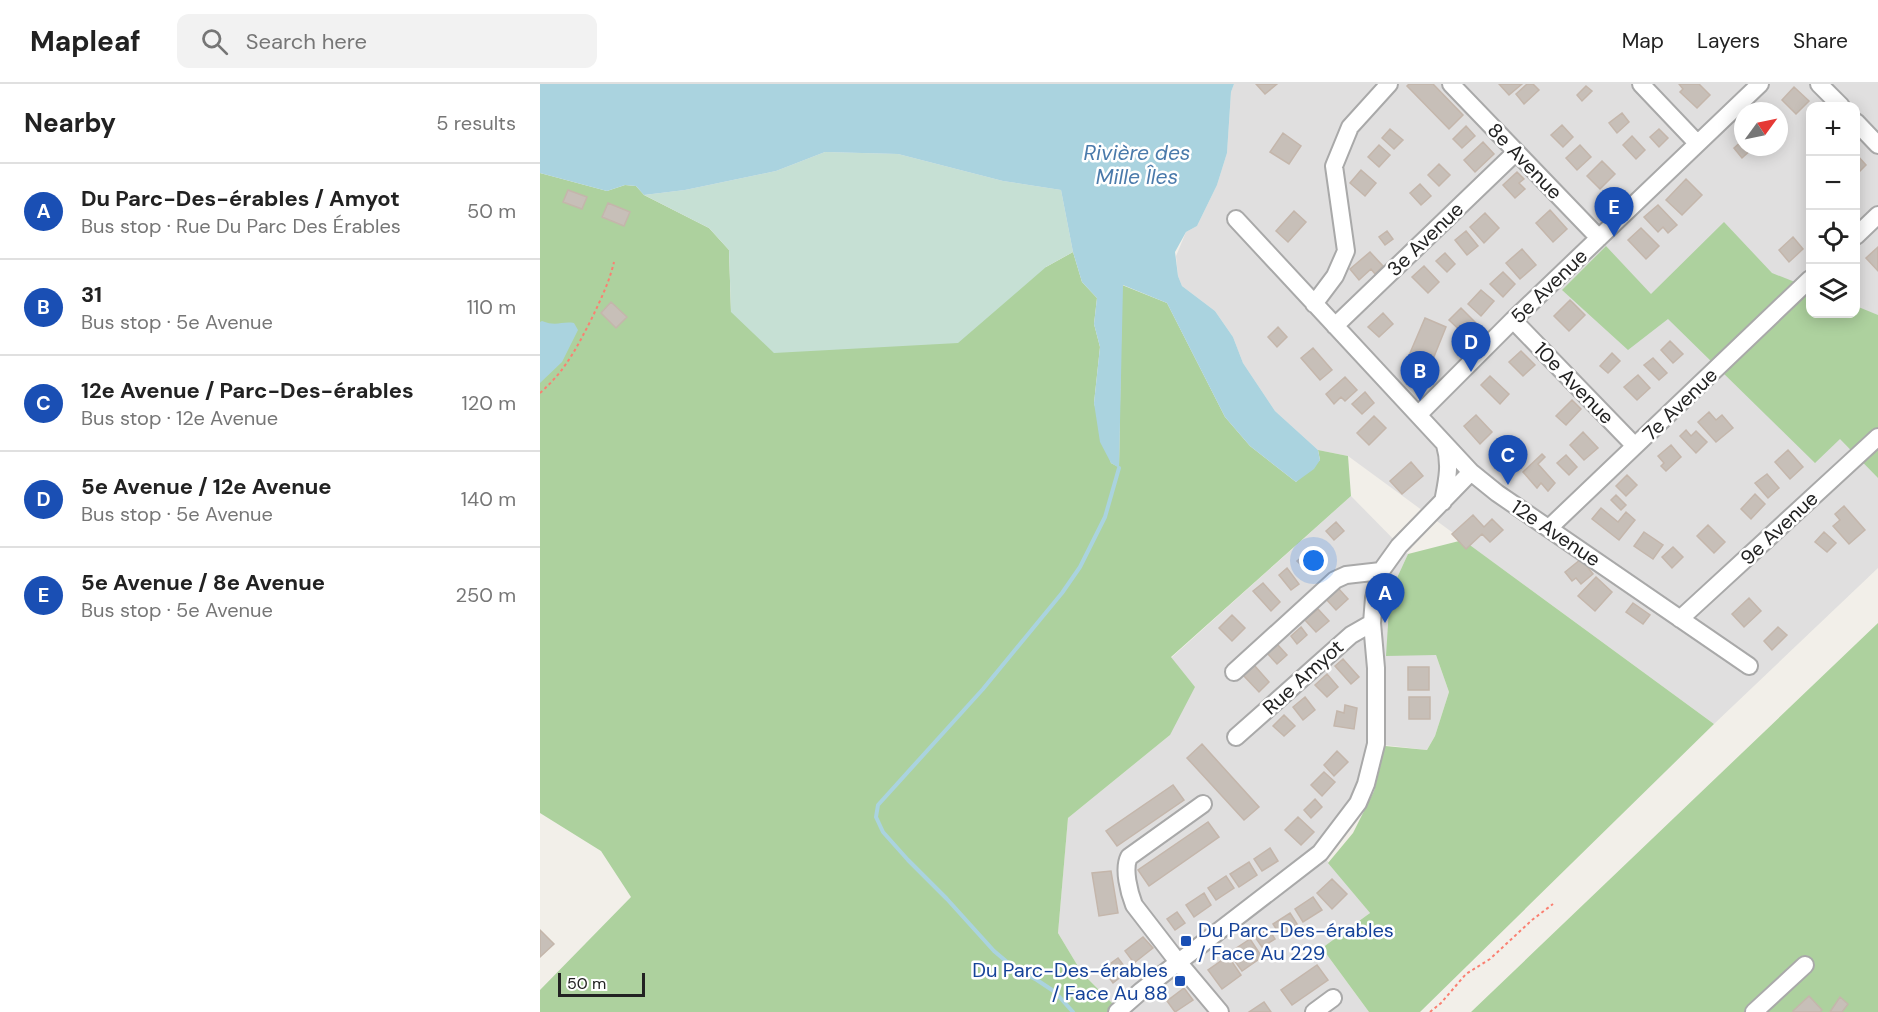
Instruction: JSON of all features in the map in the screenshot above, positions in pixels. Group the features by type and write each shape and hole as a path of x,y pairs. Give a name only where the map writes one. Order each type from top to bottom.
{"street":[{"path":"1314,304 1335,276 1346,251 1334,166 1350,127 1389,84"},
{"name":"8e Avenue","path":"1451,84 1599,238"},
{"path":"1641,84 1697,143"},
{"name":"5e Avenue","path":"1418,415 1513,320 1760,84"},
{"path":"1819,84 1837,102"},
{"path":"1860,126 1878,145"},
{"name":"3e Avenue","path":"1335,326 1516,152"},
{"path":"1860,232 1878,214"},
{"name":"12e Avenue","path":"1236,219 1472,472 1497,493 1749,666"},
{"name":"7e Avenue","path":"1549,528 1806,283"},
{"name":"10e Avenue","path":"1513,320 1635,446"},
{"name":"9e Avenue","path":"1680,619 1878,437"},
{"path":"1443,502 1449,473 1448,456 1444,443"},
{"path":"1117,1012 1141,990 1320,853 1358,803 1366,784 1376,744 1376,668 1372,622 1374,598 1381,571 1399,546 1472,472"},
{"path":"1443,502 1478,490 1497,493"},
{"path":"1234,672 1335,580 1346,575 1381,571"},
{"name":"Rue Amyot","path":"1236,737 1351,635 1372,622"},
{"path":"1203,804 1129,857 1126,862 1130,894 1134,904 1178,963 1220,1012"},
{"path":"1754,1012 1805,965"},
{"path":"1314,1012 1333,998"}],"path":[{"path":"540,393 556,378 574,355 609,282 614,262"},
{"path":"1430,1012 1466,974 1490,959 1553,904"}],"shaded area":[{"path":"1234,84 1878,84 1878,568 1714,724 1348,456 1318,450 1275,411 1243,363 1233,337 1215,311 1182,286 1178,276 1176,256 1186,232 1197,226 1217,185 1227,153 1231,92"},
{"path":"1351,496 1408,554 1390,593 1436,655 1449,692 1435,736 1427,750 1376,744 1366,784 1321,853 1370,913 1322,948 1369,1012 1121,1012 1082,973 1058,933 1068,818 1170,735 1171,658"}],"green space":[{"path":"825,152 898,154 1003,181 1061,190 1073,252 1046,267 958,343 774,353 731,312 729,250 709,228 644,195 685,190 776,171"},
{"path":"540,173 607,191 625,185 636,186 644,195 709,228 729,250 731,312 1046,267 1073,252 1082,282 1097,298 1094,324 1100,347 1094,403 1111,463 1119,467 1122,285 1167,303 1225,417 1250,446 1296,482 1320,460 1318,450 1348,456 1351,496 1171,657 1195,687 1170,735 1068,818 1058,933 1082,973 1119,1010 1117,1012 540,1012 540,990 631,897 601,851 540,813"},
{"path":"1724,222 1772,273 1806,286 1806,318 1860,318 1860,308 1878,315 1878,478 1840,439 1815,463 1668,319 1628,350 1562,290 1606,246 1651,294"},
{"path":"1463,540 1714,724 1420,1012 1369,1012 1322,948 1370,913 1328,863 1353,833 1374,791 1385,746 1427,750 1435,736 1449,692 1436,655 1386,656 1390,593 1408,554"},
{"path":"1878,623 1878,1012 1471,1012"}],"water":[{"name":"Rivière des Mille Îles","path":"540,84 1234,84 1231,92 1227,153 1217,185 1197,226 1186,232 1175,252 1178,276 1182,286 1215,311 1233,337 1243,363 1275,411 1318,450 1320,460 1314,469 1296,482 1250,446 1225,417 1167,303 1123,285 1119,468 1111,463 1100,442 1094,403 1100,347 1094,324 1097,298 1082,282 1073,252 1061,190 1003,181 898,154 825,152 776,171 685,190 644,195 636,186 625,185 607,191 540,173"},
{"path":"540,322 552,324 574,323 578,330 562,362 540,383"}],"building":[{"path":"1256,84 1277,84 1265,94"},
{"path":"1409,84 1433,84 1463,115 1449,129 1407,86"},
{"path":"1499,84 1522,84 1509,95"},
{"path":"1527,84 1533,84 1539,90 1524,104 1516,94"},
{"path":"1679,84 1699,84 1710,95 1697,108 1680,92 1683,89"},
{"path":"1586,86 1592,91 1582,101 1577,95"},
{"path":"1794,87 1809,101 1796,114 1788,106 1788,102 1782,100"},
{"path":"1622,113 1629,122 1617,133 1609,123"},
{"path":"1562,125 1573,137 1563,147 1551,135"},
{"path":"1466,126 1475,136 1462,148 1453,139"},
{"path":"1390,129 1403,140 1394,149 1382,138"},
{"path":"1659,129 1668,138 1659,147 1650,137"},
{"path":"1283,133 1301,146 1289,164 1270,152"},
{"path":"1632,136 1645,150 1636,159 1623,145"},
{"path":"1483,142 1494,154 1475,172 1464,160"},
{"path":"1379,145 1390,155 1379,167 1368,157"},
{"path":"1580,145 1591,157 1577,170 1566,158"},
{"path":"1860,158 1866,165 1860,171"},
{"path":"1602,161 1615,174 1600,189 1587,176"},
{"path":"1439,164 1450,175 1439,186 1428,175"},
{"path":"1361,170 1376,183 1365,196 1350,183"},
{"path":"1517,172 1524,179 1519,183 1525,189 1515,198 1503,185"},
{"path":"1686,179 1702,195 1682,215 1666,200"},
{"path":"1420,184 1431,196 1421,205 1410,193"},
{"path":"568,190 587,197 582,209 563,202"},
{"path":"608,203 630,212 624,226 602,217"},
{"path":"1658,205 1677,225 1668,233 1663,227 1658,232 1644,217"},
{"path":"1550,210 1567,229 1553,242 1536,223"},
{"path":"1294,211 1306,222 1288,242 1276,231"},
{"path":"1485,213 1499,228 1484,243 1470,227"},
{"path":"1641,228 1659,246 1646,259 1628,240"},
{"path":"1387,231 1393,239 1385,245 1379,237"},
{"path":"1466,231 1478,246 1467,255 1455,240"},
{"path":"1793,237 1803,249 1789,262 1779,250"},
{"path":"1878,247 1878,271 1866,258"},
{"path":"1522,249 1536,265 1520,279 1506,263"},
{"path":"1370,252 1383,266 1375,274 1371,269 1359,280 1350,269"},
{"path":"1445,253 1455,264 1447,272 1436,261"},
{"path":"1424,266 1439,282 1428,293 1412,277"},
{"path":"1503,272 1515,284 1503,297 1490,284"},
{"path":"1481,290 1494,301 1481,316 1468,304"},
{"path":"1570,300 1585,315 1569,331 1554,316"},
{"path":"611,302 627,317 616,328 601,313"},
{"path":"1461,308 1478,325 1467,337 1449,320"},
{"path":"1383,313 1393,324 1379,337 1368,327"},
{"path":"1425,318 1446,327 1429,369 1407,360"},
{"path":"1278,327 1287,337 1277,347 1268,337"},
{"path":"1670,341 1683,354 1673,363 1661,350"},
{"path":"1313,348 1332,370 1320,380 1301,358"},
{"path":"1521,351 1535,365 1523,376 1509,362"},
{"path":"1612,353 1620,361 1608,373 1600,366"},
{"path":"1653,358 1667,373 1659,380 1644,365"},
{"path":"1638,375 1650,388 1637,400 1624,387"},
{"path":"1490,376 1509,394 1500,404 1481,385"},
{"path":"1345,377 1357,390 1345,401 1341,397 1334,404 1326,394"},
{"path":"1365,392 1374,403 1362,414 1352,404"},
{"path":"1572,400 1581,409 1566,425 1556,416"},
{"path":"1709,412 1716,420 1722,415 1733,428 1716,442 1698,422"},
{"path":"1476,415 1492,432 1480,444 1464,426"},
{"path":"1374,416 1386,428 1369,445 1357,433"},
{"path":"1686,430 1691,436 1696,431 1707,442 1696,453 1680,436"},
{"path":"1583,432 1598,448 1584,460 1570,445"},
{"path":"1671,445 1681,457 1666,471 1661,466 1664,463 1658,456"},
{"path":"1515,449 1522,455 1512,466 1505,460"},
{"path":"1788,450 1803,467 1790,479 1775,462"},
{"path":"1542,454 1545,457 1538,464 1555,483 1548,491 1541,483 1537,488 1523,472"},
{"path":"1566,455 1577,467 1569,475 1557,463"},
{"path":"1411,462 1423,476 1402,494 1390,481"},
{"path":"1767,474 1779,488 1768,498 1755,483"},
{"path":"1627,475 1637,485 1626,496 1616,486"},
{"path":"1755,494 1765,504 1751,519 1741,509"},
{"path":"1616,495 1626,505 1621,510 1611,500"},
{"path":"1844,506 1865,530 1849,544 1833,526 1840,520 1835,514"},
{"path":"1601,508 1618,522 1626,512 1635,520 1619,540 1592,519"},
{"path":"1473,515 1484,527 1492,519 1503,530 1490,542 1482,534 1466,549 1452,534"},
{"path":"1336,522 1344,531 1334,540 1326,531"},
{"path":"1708,525 1725,542 1714,553 1697,536"},
{"path":"1644,532 1663,545 1653,559 1634,546"},
{"path":"1824,532 1836,543 1827,552 1815,542"},
{"path":"1673,547 1683,557 1672,568 1662,557"},
{"path":"1305,554 1312,562 1305,569 1297,561"},
{"path":"1581,559 1593,574 1581,584 1576,578 1572,581 1565,572"},
{"path":"1287,568 1299,584 1291,590 1279,575"},
{"path":"1596,577 1612,592 1595,611 1578,596"},
{"path":"1263,583 1280,602 1271,611 1253,591"},
{"path":"1338,588 1348,599 1336,610 1326,599"},
{"path":"1749,598 1761,611 1744,627 1732,614"},
{"path":"1633,603 1650,615 1643,624 1626,612"},
{"path":"1318,609 1329,621 1316,632 1305,620"},
{"path":"1232,615 1245,628 1232,641 1219,628"},
{"path":"1301,627 1307,635 1297,644 1291,636"},
{"path":"1778,627 1787,635 1772,650 1764,641"},
{"path":"1277,644 1287,655 1277,664 1267,653"},
{"path":"1343,659 1359,677 1351,684 1335,666"},
{"path":"1254,665 1269,682 1259,692 1243,675"},
{"path":"1408,667 1429,667 1429,690 1408,690"},
{"path":"1327,674 1338,687 1327,697 1315,685"},
{"path":"1305,697 1315,710 1303,720 1293,707"},
{"path":"1409,697 1430,697 1430,719 1409,719"},
{"path":"1345,705 1357,708 1354,729 1334,726 1337,711 1344,713"},
{"path":"1284,715 1295,726 1284,736 1273,726"},
{"path":"1202,744 1259,807 1244,820 1187,758"},
{"path":"1337,751 1348,762 1334,776 1324,765"},
{"path":"1324,772 1335,782 1322,796 1311,785"},
{"path":"1173,785 1184,800 1117,846 1106,831"},
{"path":"1315,799 1322,807 1311,818 1304,810"},
{"path":"1298,817 1314,832 1301,845 1285,830"},
{"path":"1208,822 1219,837 1149,886 1138,870"},
{"path":"1270,848 1278,861 1262,871 1254,859"},
{"path":"1249,862 1257,875 1239,887 1230,874"},
{"path":"1111,871 1118,913 1099,916 1092,873"},
{"path":"1226,876 1234,888 1216,900 1208,888"},
{"path":"1332,879 1347,894 1332,909 1317,893"},
{"path":"1204,893 1211,905 1194,917 1186,905"},
{"path":"1313,897 1322,910 1303,922 1295,909"},
{"path":"1177,912 1185,923 1175,930 1167,919"},
{"path":"1290,913 1299,927 1282,938 1273,924"},
{"path":"1268,928 1275,939 1262,947 1255,937"},
{"path":"540,930 554,944 540,957"},
{"path":"1143,937 1153,948 1134,963 1125,951"},
{"path":"1250,939 1262,957 1242,971 1229,953"},
{"path":"1228,956 1241,975 1222,989 1208,970"},
{"path":"1118,958 1128,971 1113,983 1103,969"},
{"path":"1317,965 1328,980 1292,1005 1281,990"},
{"path":"1184,988 1193,1000 1175,1012 1167,1001"},
{"path":"1809,996 1822,1010 1820,1012 1793,1011"},
{"path":"1840,997 1848,1004 1842,1012 1830,1012"},
{"path":"1264,1002 1271,1012 1249,1012"}],"waterway":[{"path":"1073,1012 1055,992 1013,967 994,951 883,832 876,817 878,805 983,689 1062,593 1080,567 1105,517 1119,468"}],"place":[{"name":"5e Avenue / 8e Avenue","path":"1614,237"},
{"name":"5e Avenue / 12e Avenue","path":"1471,372"},
{"name":"31","path":"1420,401"},
{"name":"12e Avenue / Parc-Des-érables","path":"1508,485"},
{"name":"Du Parc-Des-érables / Amyot","path":"1385,623"},
{"name":"Du Parc-Des-érables / Face Au 229","path":"1186,941"},
{"name":"Du Parc-Des-érables / Face Au 88","path":"1180,981"}]}
